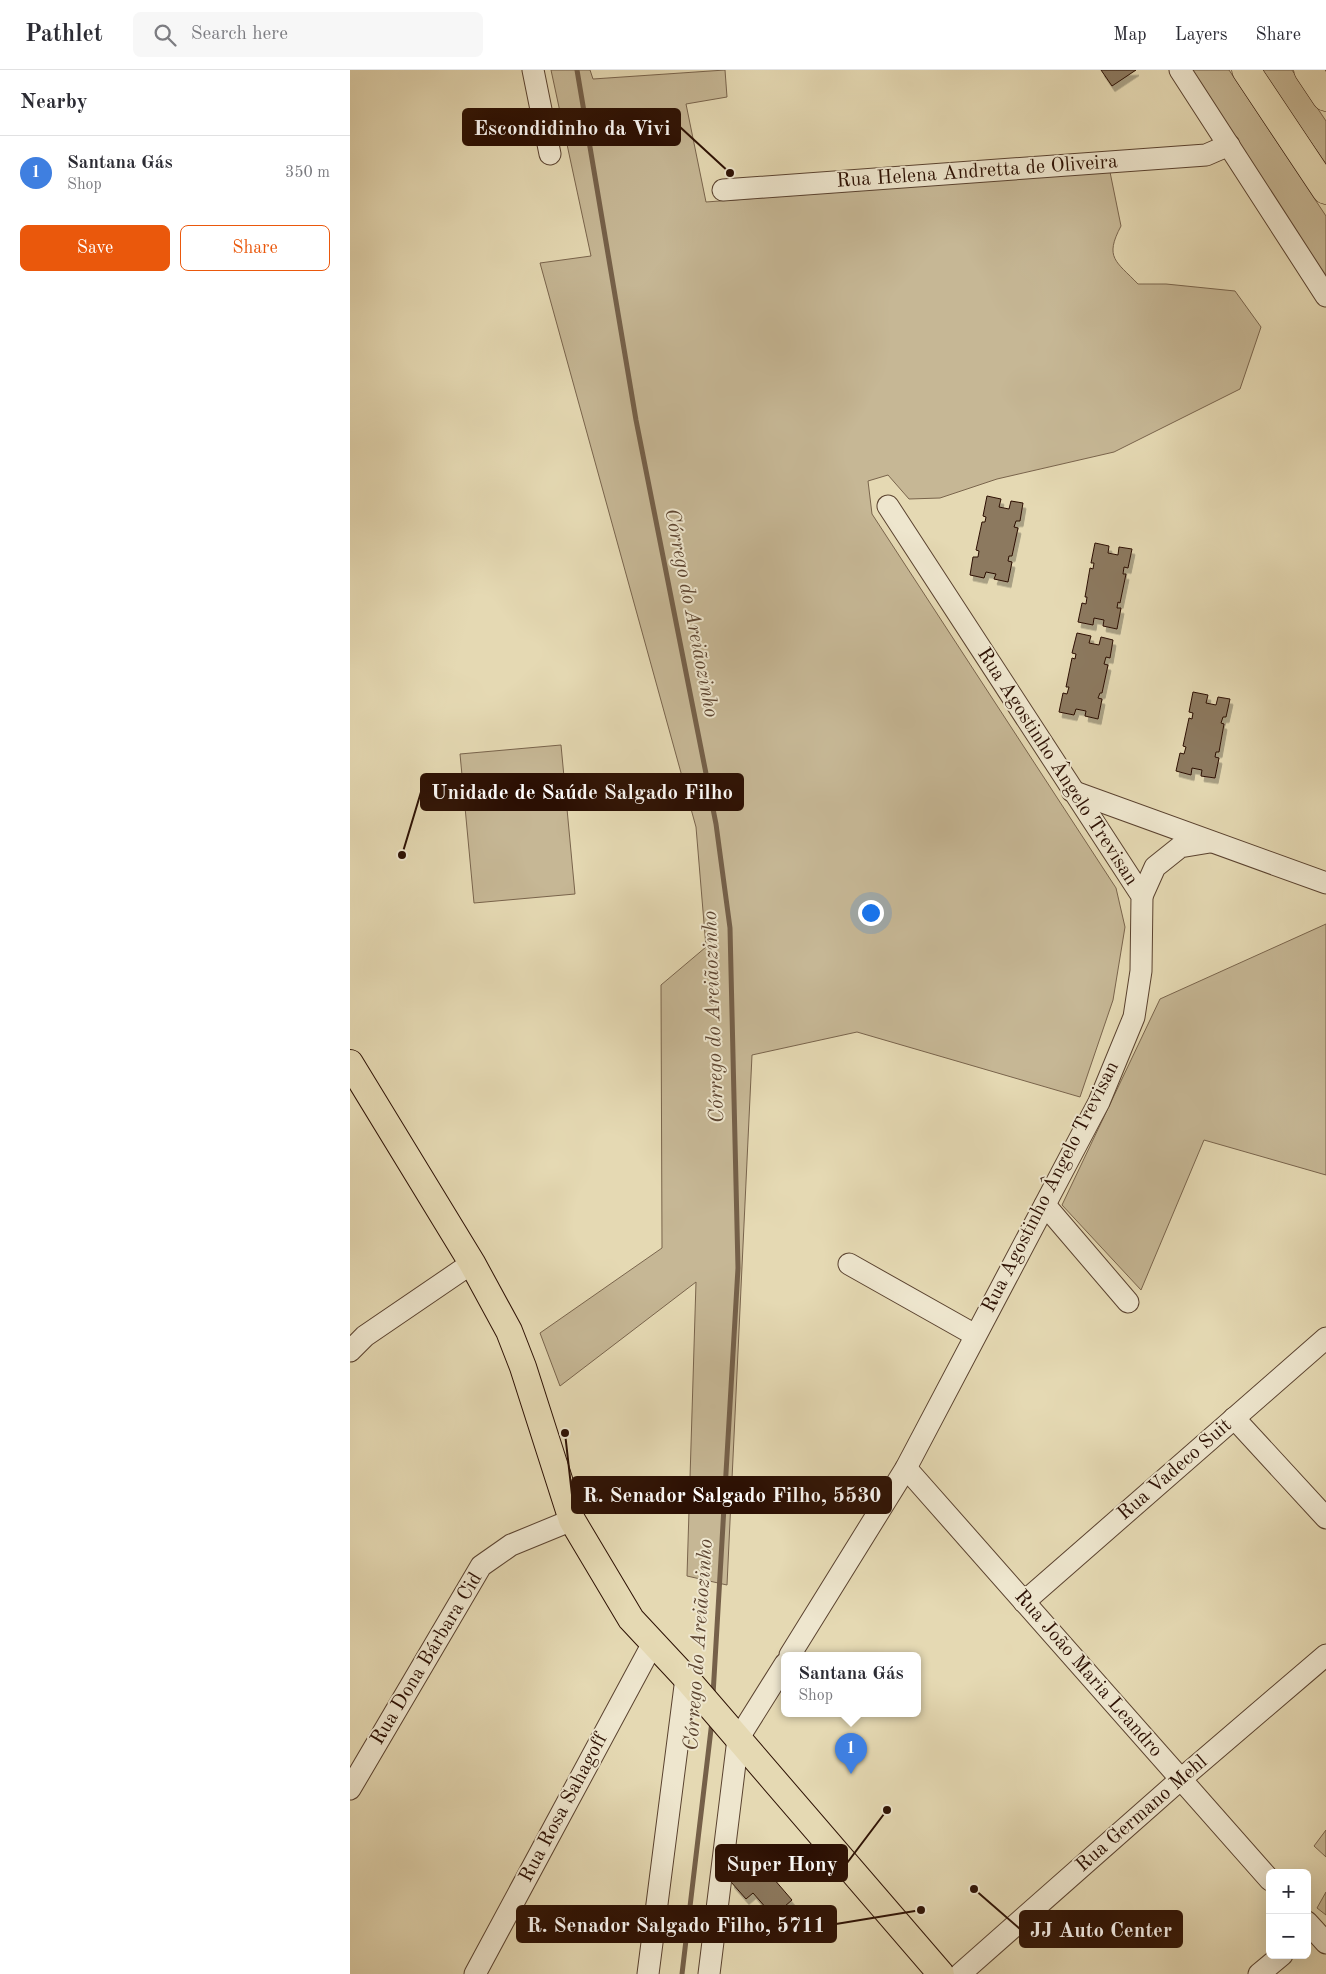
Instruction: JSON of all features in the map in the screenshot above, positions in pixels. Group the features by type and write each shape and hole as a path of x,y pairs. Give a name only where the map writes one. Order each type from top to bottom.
{"highway":[{"path":"1246,70 1326,190"},
{"path":"1308,70 1326,97"}],"main road":[{"path":"350,1063 472,1263 509,1332 524,1367 572,1520 631,1619 686,1678 941,1974"}],"street":[{"path":"533,70 550,154"},
{"path":"1180,70 1326,296"},
{"name":"Rua Helena Andretta de Oliveira","path":"723,190 1206,155 1230,145"},
{"name":"Rua Agostinho Ângelo Trevisan","path":"792,1652 906,1468 1099,1102 1134,1017 1141,971 1142,896 888,506"},
{"path":"1072,791 1326,883"},
{"path":"1142,896 1155,867 1180,847 1212,842"},
{"path":"1045,1205 1128,1302"},
{"path":"350,1350 366,1336 472,1263"},
{"path":"849,1264 975,1335"},
{"name":"Rua Vadeco Suit","path":"1024,1602 1326,1338"},
{"path":"1234,1418 1326,1518"},
{"name":"Rua João Maria Leandro","path":"906,1468 1266,1875"},
{"name":"Rua Dona Bárbara Cid","path":"350,1789 481,1566 511,1545 572,1520"},
{"name":"Rua Rosa Sahagoff","path":"475,1974 653,1643"},
{"name":"Rua Germano Mehl","path":"960,1974 1181,1779 1326,1655"},
{"path":"709,1974 738,1739 781,1670"},
{"path":"648,1974 686,1678"},
{"path":"1259,1974 1277,1959"}],"shaded area":[{"path":"551,70 590,70 593,79 725,70 727,97 686,104 706,202 1110,172 1121,226 1113,245 1113,252 1118,264 1138,284 1166,284 1235,291 1261,327 1240,389 1114,452 997,479 940,498 909,499 888,475 868,481 872,514 1116,888 1125,927 1113,1000 1080,1097 857,1032 752,1055 727,1585 687,1576 696,1282 560,1386 540,1333 662,1248 661,985 706,947 696,827 540,263 591,256"},
{"path":"1187,70 1229,70 1326,216 1326,284"},
{"path":"1261,70 1292,70 1326,121 1326,164"},
{"path":"561,745 575,894 474,903 460,754"},
{"path":"1326,924 1326,1175 1204,1140 1141,1290 1062,1205 1160,999"},
{"path":"1326,1830 1326,1857 1314,1846"},
{"path":"1326,1892 1326,1915 1317,1908"}],"building":[{"path":"1101,70 1136,70 1112,86"},
{"path":"987,496 1001,499 999,507 1009,509 1011,501 1023,503 1020,521 1016,521 1014,527 1018,528 1012,556 1009,556 1008,561 1012,562 1008,582 994,579 996,574 986,572 984,578 970,575 973,557 978,557 979,551 976,550 982,522 985,522 986,517 983,516"},
{"path":"1095,543 1109,546 1108,553 1118,555 1119,547 1132,549 1128,568 1124,567 1123,574 1126,574 1120,603 1118,602 1117,608 1121,608 1117,629 1103,626 1104,620 1094,618 1093,625 1078,622 1082,603 1086,604 1087,597 1085,597 1090,568 1093,569 1094,563 1091,563"},
{"path":"1077,633 1091,636 1089,643 1099,645 1101,637 1113,640 1110,658 1106,657 1104,664 1108,665 1102,693 1100,693 1098,698 1102,699 1098,719 1085,716 1086,711 1076,709 1074,715 1059,712 1063,693 1067,694 1069,687 1066,687 1072,658 1075,659 1076,654 1072,653"},
{"path":"1193,692 1208,695 1206,703 1216,705 1218,697 1230,699 1226,717 1223,717 1221,723 1224,724 1219,752 1216,752 1215,757 1219,758 1215,778 1201,776 1202,770 1192,768 1191,775 1176,771 1180,753 1184,754 1186,747 1183,746 1189,718 1192,719 1193,713 1189,712"},
{"path":"763,1854 779,1873 773,1878 792,1900 755,1932 743,1918 752,1910 758,1917 767,1909 753,1893 746,1899 731,1882"}],"waterway":[{"name":"Córrego do Areiãozinho","path":"577,70 636,420 716,824 730,928 738,1268 713,1695"},
{"name":"Córrego do Areiãozinho","path":"682,1974 712,1721"}],"place":[{"name":"Escondidinho da Vivi","path":"730,173"},
{"name":"Unidade de Saúde Salgado Filho","path":"402,855"},
{"name":"R. Senador Salgado Filho, 5530","path":"565,1433"},
{"name":"Santana Gás","path":"851,1774"},
{"name":"Super Hony","path":"887,1810"},
{"name":"JJ Auto Center","path":"974,1889"},
{"name":"R. Senador Salgado Filho, 5711","path":"921,1910"}]}
